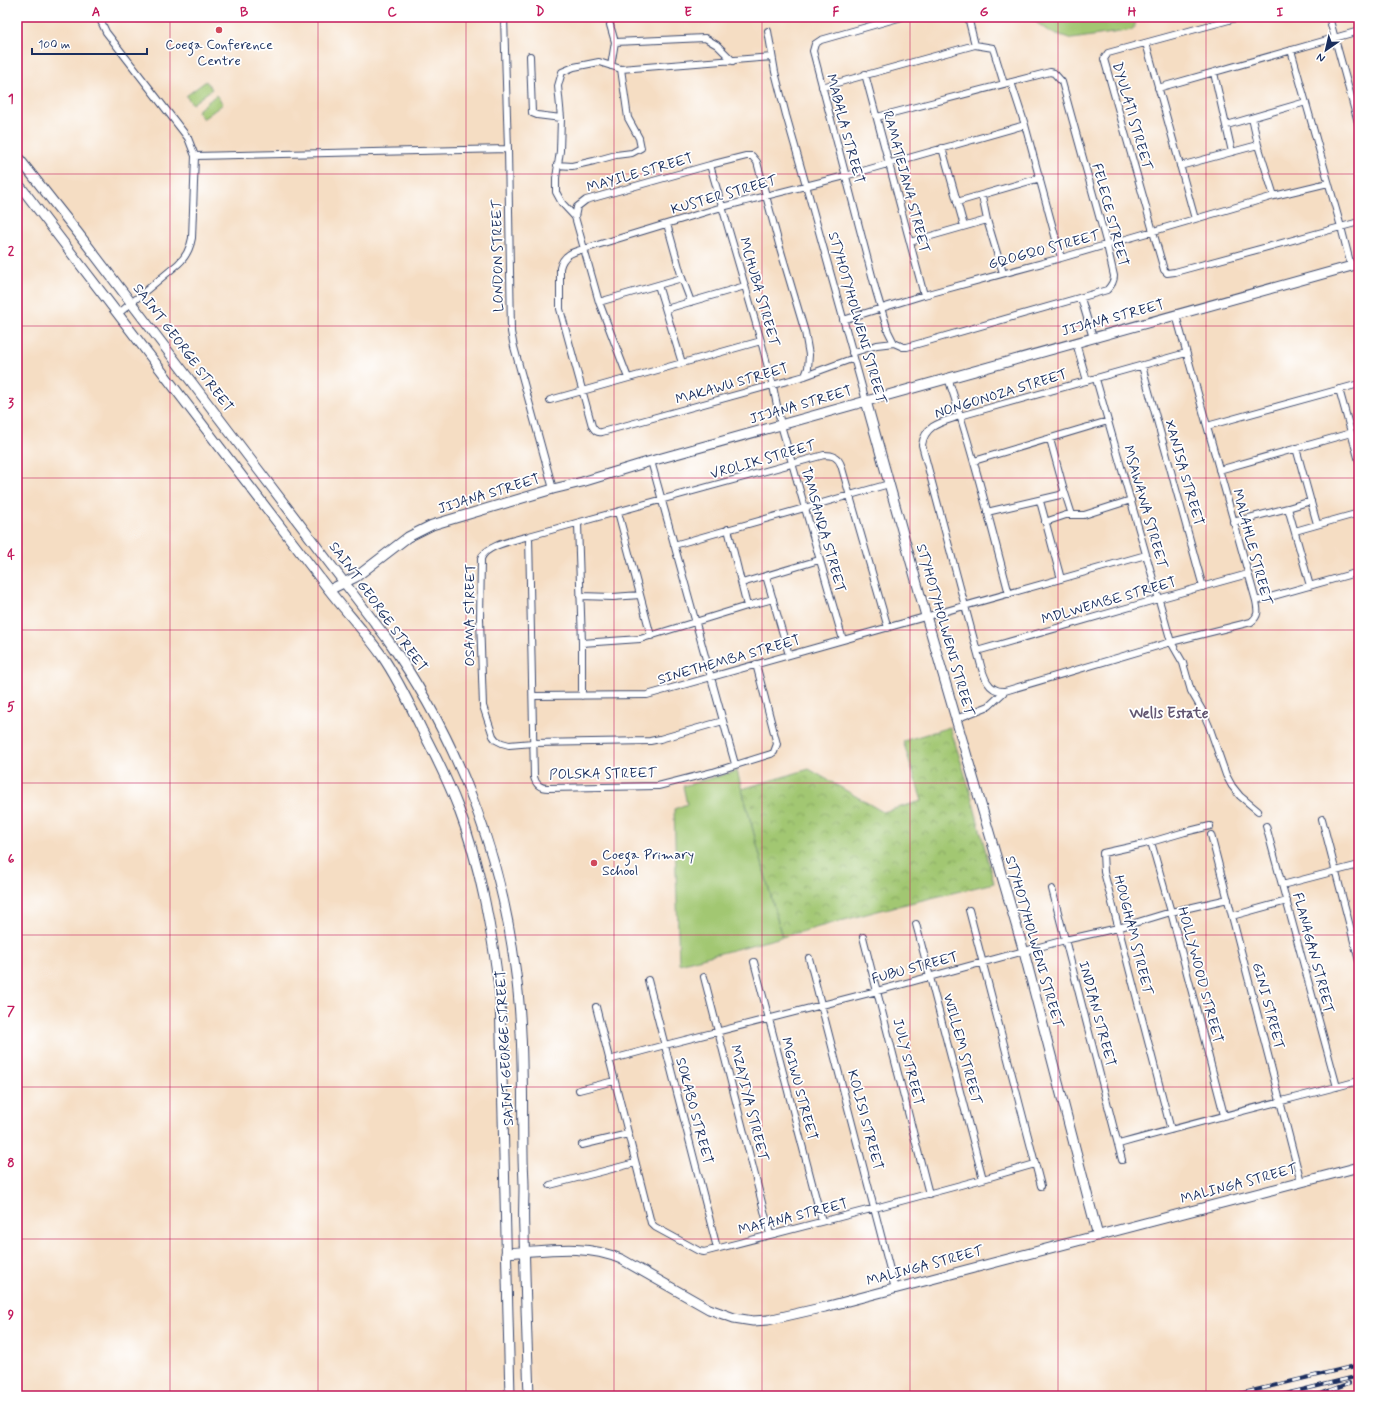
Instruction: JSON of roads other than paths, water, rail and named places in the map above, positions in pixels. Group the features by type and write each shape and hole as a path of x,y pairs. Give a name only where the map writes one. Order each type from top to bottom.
{"street":[{"path":"99,17 106,32 188,138 195,156 192,238 188,251 185,257 178,264 118,314"},
{"name":"LONDON STREET","path":"504,17 512,340 553,489"},
{"name":"MABALA STREET","path":"881,309 813,51 815,44 821,40 902,17"},
{"path":"968,17 976,45"},
{"name":"DYULATI STREET","path":"1240,17 1108,53 1103,61 1153,231 1162,267 1165,272 1175,272 1341,227"},
{"path":"1329,17 1359,126"},
{"path":"610,25 615,42 611,66"},
{"path":"1158,88 1359,31"},
{"name":"STYHOTYHOLWENI STREET","path":"768,32 772,57 786,115 926,616 1024,952 1098,1236"},
{"path":"615,42 705,38 717,45 733,61"},
{"path":"1146,43 1195,219"},
{"path":"822,87 865,74 976,45 993,48 1004,84"},
{"path":"1292,50 1328,183 1341,227 1355,265"},
{"path":"530,56 532,113 561,118"},
{"path":"628,378 600,302 575,217 562,204 556,192 557,165 560,151 561,118 558,86 562,72 574,67 599,62 621,69 772,57"},
{"path":"557,165 572,166 594,162 616,155 632,153 641,148 638,138 628,118 621,69"},
{"name":"FELECE STREET","path":"805,376 878,345 894,343 907,347 1081,298 1107,290 1112,285 1114,276 1107,245 1062,82 1054,73 1050,72 877,117"},
{"path":"1214,72 1232,152"},
{"name":"RAMATEJANA STREET","path":"865,74 924,295"},
{"path":"1011,82 1025,125 1061,258"},
{"path":"1227,125 1306,102"},
{"path":"1252,118 1258,145 1274,196"},
{"name":"KUSTER STREET","path":"582,390 561,315 559,284 560,268 564,258 569,254 722,207 845,176 1025,125"},
{"path":"1180,166 1258,145"},
{"path":"942,148 964,226"},
{"path":"195,156 508,149"},
{"name":"SAINT GEORGE STREET","path":"17,156 131,303 405,665 424,695 464,776 497,876 516,969 520,1025 529,1396"},
{"name":"MAYILE STREET","path":"575,217 577,207 586,200 746,156 752,156 757,162 766,196"},
{"name":"MCHUBA STREET","path":"710,165 761,341 773,386 781,425"},
{"path":"957,202 1040,178"},
{"name":"SAINT GEORGE STREET","path":"17,182 328,590 381,655 391,670 444,774 458,807 480,877 496,963 500,996 510,1396"},
{"name":"GQOGQO STREET","path":"843,320 924,295 1107,245 1274,196 1328,183"},
{"name":"MAKAWU STREET","path":"582,390 592,426 599,433 805,376 808,368 809,351 766,196"},
{"path":"982,196 987,220 1003,273"},
{"path":"910,242 987,220"},
{"path":"1341,227 1359,222"},
{"path":"667,224 682,278 691,302"},
{"name":"JIJANA STREET","path":"328,590 356,577 414,533 432,525 651,461 1355,265"},
{"path":"600,302 682,278"},
{"path":"658,285 682,363"},
{"path":"666,309 745,286"},
{"path":"1081,298 1093,338"},
{"path":"881,309 888,331 894,343"},
{"name":"MALAHLE STREET","path":"1005,691 1171,642 1250,622 1255,619 1257,615 1256,601 1176,315"},
{"path":"550,400 761,341"},
{"path":"1076,343 1087,381"},
{"name":"NONGONOZA STREET","path":"977,651 922,446 923,438 932,426 960,416 1186,353"},
{"name":"XANISA STREET","path":"1142,366 1203,587"},
{"path":"948,378 974,461 1009,594"},
{"name":"MSAWAWA STREET","path":"1096,379 1171,642 1183,663 1191,691 1209,726 1226,775 1240,796 1258,811"},
{"path":"1206,426 1359,384"},
{"path":"1339,389 1359,461"},
{"path":"974,461 1108,422"},
{"name":"TAMSANQA STREET","path":"781,425 843,640"},
{"path":"1219,470 1351,433"},
{"path":"1050,438 1064,492 1072,515"},
{"path":"1296,448 1317,524"},
{"name":"VROLIK STREET","path":"662,500 824,455 835,457 840,461 888,628"},
{"path":"651,461 735,764"},
{"path":"674,545 889,484"},
{"path":"987,512 1040,501 1060,495 1064,492"},
{"name":"OSAMA STREET","path":"662,500 578,524 529,536 486,550 482,556 480,619 483,706 493,736 502,744 654,740 723,721"},
{"path":"1045,522 1072,515 1084,515 1131,500"},
{"path":"1233,522 1288,508 1310,500"},
{"path":"1040,501 1061,579"},
{"path":"1288,508 1310,586"},
{"path":"618,512 651,636"},
{"path":"1295,531 1359,513"},
{"path":"578,524 582,643 582,696"},
{"path":"728,529 747,606"},
{"name":"POLSKA STREET","path":"529,536 534,777 537,784 544,788 658,786 713,772 735,764 767,756 774,752 777,744 756,664"},
{"name":"SINETHEMBA STREET","path":"533,696 648,695 711,676 1146,555"},
{"path":"742,583 820,560"},
{"path":"1256,601 1359,572"},
{"name":"MDLWEMBE STREET","path":"977,651 1248,574"},
{"path":"766,576 789,655"},
{"name":"JIJANA STREET","path":"350,591 356,577"},
{"path":"338,602 350,591"},
{"path":"580,596 613,597 640,595"},
{"path":"582,643 640,639 773,599"},
{"path":"977,651 987,683 995,690 1005,691"},
{"path":"956,719 989,706 1005,691"},
{"path":"1322,819 1359,962"},
{"name":"HOUGHAM STREET","path":"1171,1130 1104,872 1103,853 1210,826"},
{"name":"FLANAGAN STREET","path":"1266,826 1337,1087"},
{"name":"GINI STREET","path":"1211,835 1301,1182"},
{"name":"HOLLYWOOD STREET","path":"1151,842 1171,912 1224,1115"},
{"path":"1282,885 1359,865"},
{"name":"INDIAN STREET","path":"1052,889 1122,1160"},
{"name":"FUBU STREET","path":"609,1060 877,991 1065,940 1118,928 1171,912 1228,899"},
{"path":"1232,916 1287,901"},
{"path":"969,910 1041,1186"},
{"name":"WILLEM STREET","path":"916,924 983,1180"},
{"name":"JULY STREET","path":"863,937 929,1194"},
{"name":"KOLISI STREET","path":"810,958 895,1289"},
{"name":"MGIWU STREET","path":"754,962 822,1221"},
{"name":"MZAYIYA STREET","path":"704,977 770,1234"},
{"name":"SOKABO STREET","path":"648,980 718,1248"},
{"name":"MAFANA STREET","path":"596,1007 651,1223 655,1227 699,1251 704,1252 875,1208 983,1180 1035,1164"},
{"path":"579,1090 614,1080"},
{"path":"1118,1144 1224,1115 1359,1081"},
{"path":"582,1145 628,1134"},
{"path":"550,1185 635,1163"},
{"name":"MALINGA STREET","path":"506,1253 582,1250 605,1253 626,1262 709,1309 726,1316 744,1320 761,1321 778,1319 895,1289 1359,1167"}],"railway":[{"path":"1231,1396 1359,1365"},
{"path":"1277,1396 1359,1376"},
{"path":"1315,1396 1349,1383"}],"place":[{"name":"Coega Conference Centre","path":"219,30"},
{"name":"Coega Primary School","path":"594,863"}],"district":[{"name":"Wells Estate","path":"1169,714"}]}
